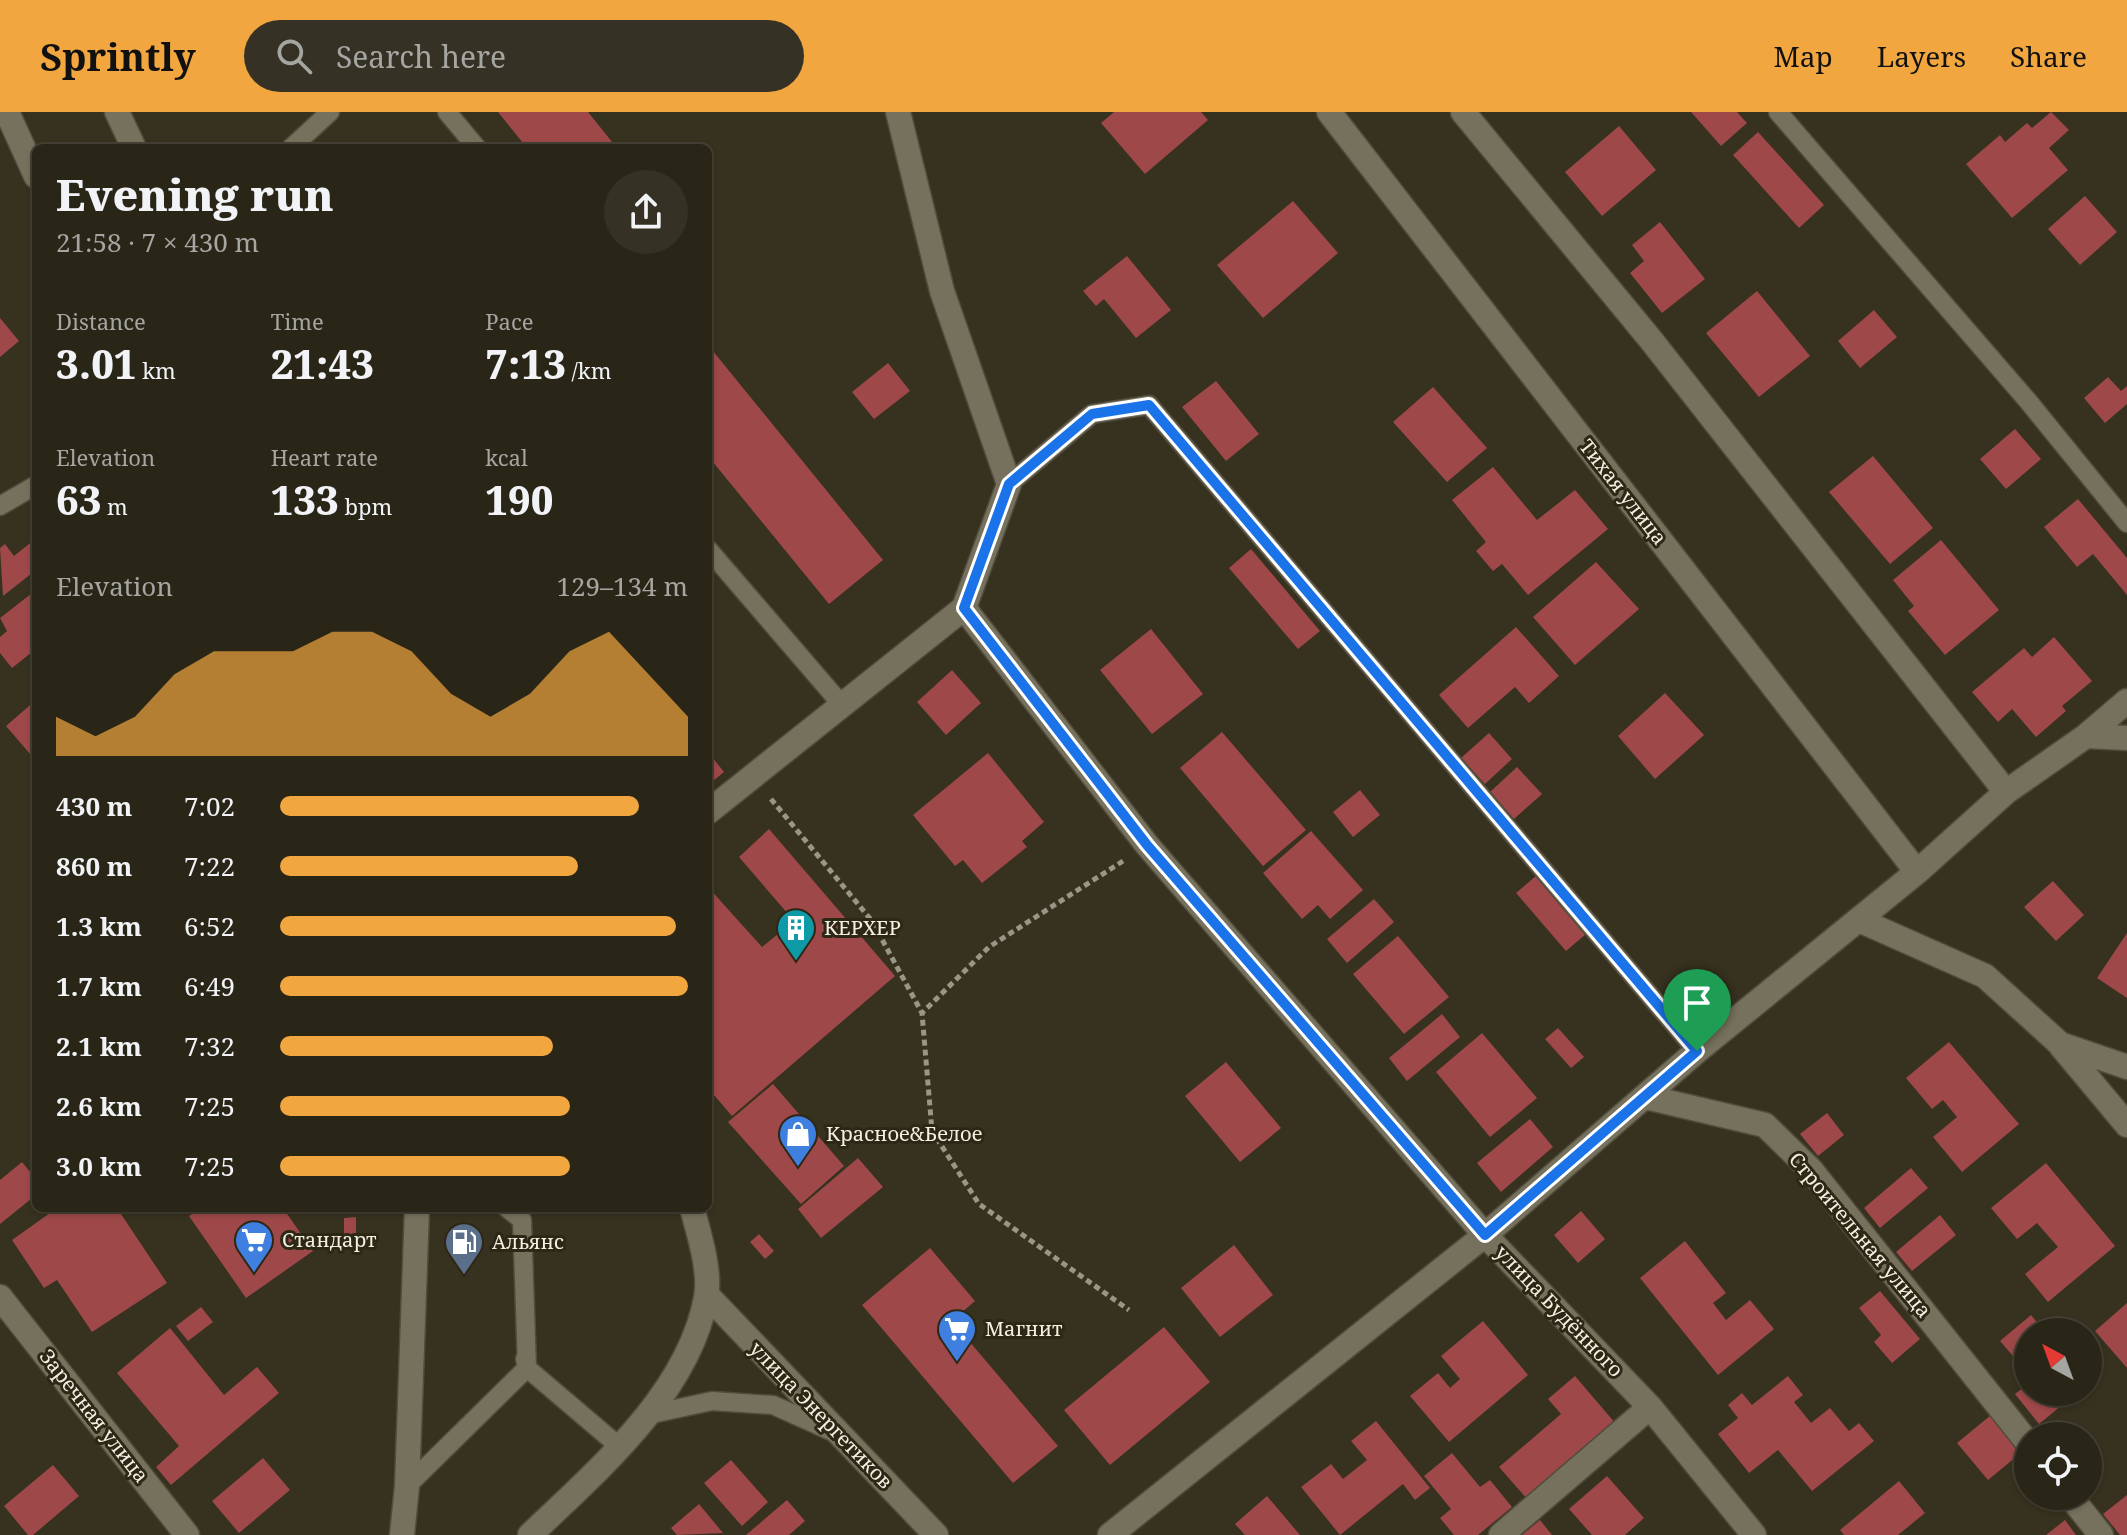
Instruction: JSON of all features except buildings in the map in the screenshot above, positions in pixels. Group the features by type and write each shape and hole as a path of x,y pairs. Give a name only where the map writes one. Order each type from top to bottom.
{"street":[{"path":"7,112 32,167"},
{"path":"117,112 132,144"},
{"path":"712,809 964,608 1009,484 942,291 898,112"},
{"name":"Тихая улица","path":"1329,112 1917,872"},
{"path":"1463,112 1651,340 2006,792"},
{"name":"улица Будённого","path":"964,608 1147,845 1485,1235 1650,1407 1754,1535"},
{"path":"1110,1535 1485,1235 1697,1051 1917,872 2006,792 2086,736 2127,701"},
{"path":"2086,736 2127,738"},
{"path":"1859,920 1985,976 2060,1044 2127,1125"},
{"path":"2060,1044 2127,1067"},
{"name":"Строительная улица","path":"1646,1097 1765,1125 1811,1170 2014,1425"},
{"path":"402,1535 407,1486 417,1212"},
{"path":"530,1535 621,1448 647,1415 691,1345 707,1295 701,1243 693,1212"},
{"name":"улица Энергетиков","path":"707,1295 936,1535"},
{"name":"Заречная улица","path":"0,1297 187,1535"},
{"path":"1501,1535 1650,1407"},
{"path":"2081,1510 2101,1535"}],"lane":[{"path":"295,144 330,112"},
{"path":"447,112 474,144"},
{"path":"1778,112 2028,401 2127,523"},
{"path":"1009,484 1092,414 1149,405 1697,1051"},
{"path":"0,506 32,487"},
{"path":"712,554 842,705"},
{"path":"525,1214 516,1314 527,1368 621,1448"},
{"path":"407,1486 527,1368"},
{"path":"647,1415 712,1401 773,1405 841,1435"}],"path":[{"path":"751,776 872,921 922,1013 932,1131 979,1204 1129,1310"},
{"path":"922,1013 989,947 1147,845"}],"place":[{"name":"КЕРХЕР","path":"796,962"},
{"name":"Красное&Белое","path":"798,1168"},
{"name":"Стандарт","path":"254,1274"},
{"name":"Альянс","path":"464,1276"},
{"name":"Магнит","path":"957,1363"}],"route":[{"path":"1149,405 1697,1051 1485,1235 1147,845 964,608 1009,484 1092,414 1149,405"}]}
